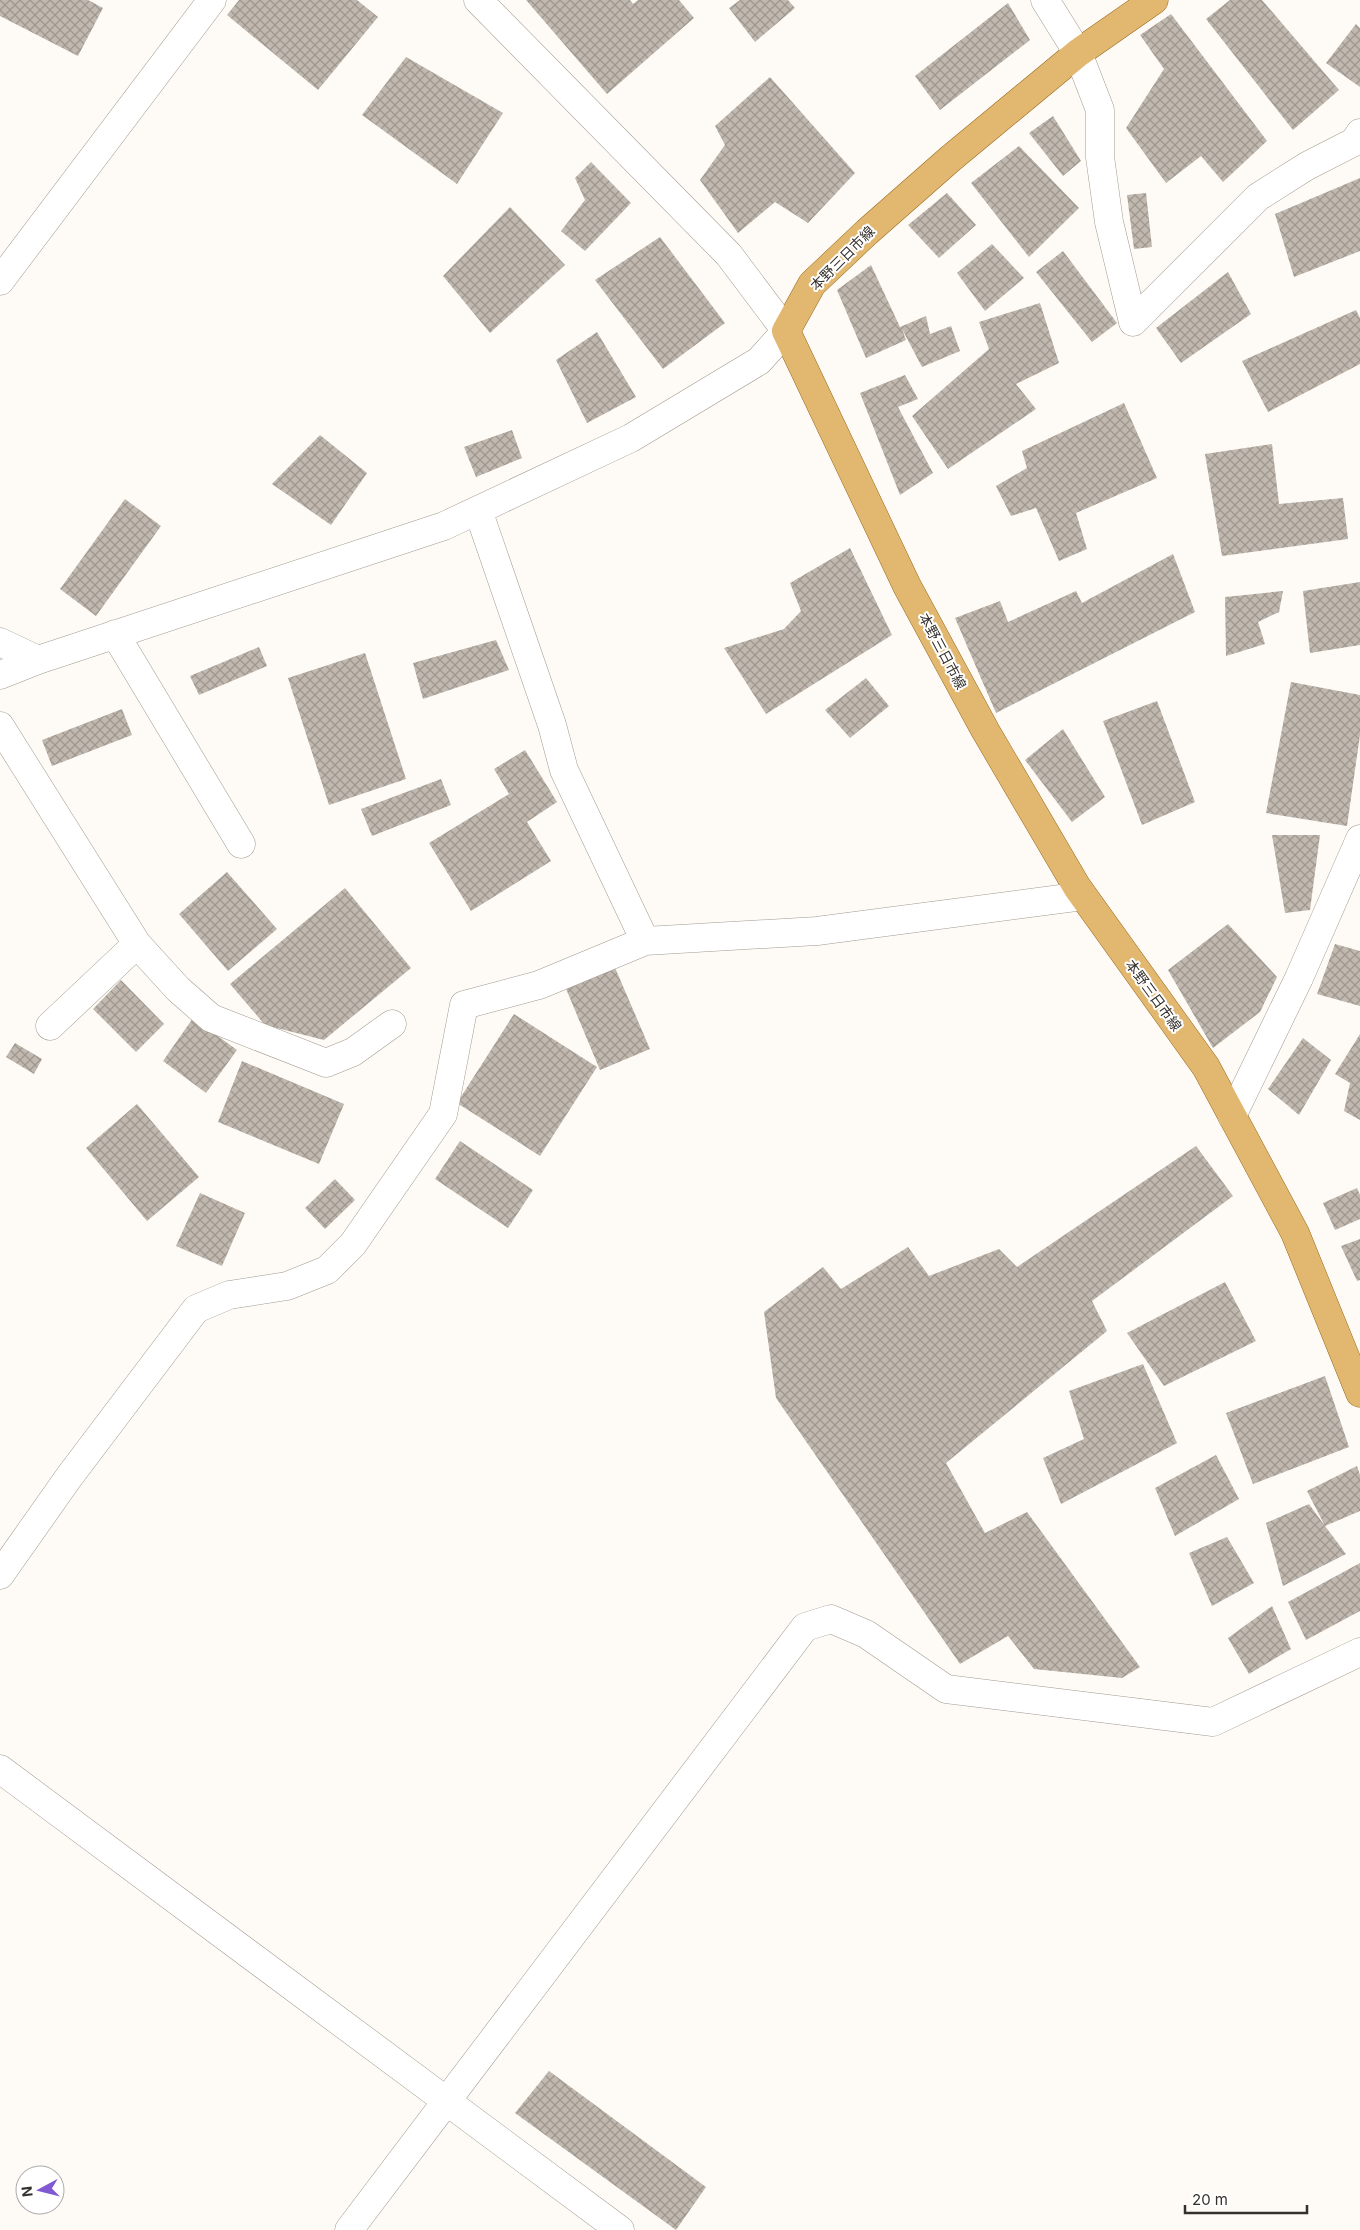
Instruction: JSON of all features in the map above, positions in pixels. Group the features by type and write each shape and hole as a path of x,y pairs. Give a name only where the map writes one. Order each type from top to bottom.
{"main road":[{"name":"本野三日市線","path":"1154,0 1078,53 950,159 812,284 786,331 907,586 985,730 1083,896 1206,1067 1295,1233 1360,1393"}],"street":[{"path":"0,281 212,0"},
{"path":"0,675 115,634 444,526 631,438 758,361 786,331 729,255 478,0"},
{"path":"1045,0 1078,53 1100,110 1100,157 1109,222 1133,322 1258,197 1307,166 1354,142 1360,133"},
{"path":"478,510 552,725 564,770 646,941"},
{"path":"115,634 241,844"},
{"path":"0,642 38,660"},
{"path":"0,726 138,944 178,989 211,1018 326,1063 353,1052 392,1024"},
{"path":"1232,1116 1300,978 1360,839"},
{"path":"0,1575 69,1477 196,1309 229,1295 287,1286 327,1270 353,1244 443,1114 464,1005 539,985 646,941 817,931 1083,896"},
{"path":"50,1026 138,944"},
{"path":"350,2230 805,1627 831,1619 866,1634 946,1690 1213,1722 1360,1652"},
{"path":"0,1769 620,2230"}],"building":[{"path":"0,0 88,0 103,8 78,56 0,16"},
{"path":"239,0 357,0 378,17 318,90 227,15"},
{"path":"526,0 630,0 633,4 638,0 679,0 694,18 607,94"},
{"path":"740,0 788,0 795,8 755,42 729,8"},
{"path":"1230,0 1262,0 1339,90 1293,130 1206,19"},
{"path":"1008,3 1030,40 940,110 915,76"},
{"path":"1171,14 1267,141 1223,182 1201,156 1166,183 1126,128 1164,69 1140,35"},
{"path":"1356,24 1360,28 1360,87 1326,63"},
{"path":"406,57 503,113 457,184 362,115"},
{"path":"770,77 855,173 808,223 775,202 738,233 700,180 725,145 715,126"},
{"path":"1053,116 1081,161 1063,176 1029,133"},
{"path":"1019,146 1079,208 1029,257 971,183"},
{"path":"591,162 631,203 585,251 561,231 585,200 575,178"},
{"path":"1360,178 1360,251 1294,277 1275,214"},
{"path":"947,193 976,225 939,258 908,225"},
{"path":"1146,193 1152,247 1134,249 1127,195"},
{"path":"510,207 565,265 490,333 443,276"},
{"path":"660,237 725,323 663,369 595,280"},
{"path":"992,244 1024,278 985,311 957,273"},
{"path":"1063,251 1117,323 1092,342 1036,272"},
{"path":"871,265 900,327 926,316 930,334 951,326 960,351 922,367 902,329 906,340 866,358 837,290"},
{"path":"1228,272 1251,314 1181,363 1156,328"},
{"path":"1040,303 1059,363 1016,384 1036,409 948,469 912,416 989,349 979,322"},
{"path":"1356,310 1360,318 1360,364 1268,412 1242,361"},
{"path":"597,332 636,397 587,423 556,360"},
{"path":"905,375 918,399 898,407 933,473 900,495 860,393"},
{"path":"1124,403 1157,478 1076,513 1087,549 1059,561 1036,508 1011,516 996,486 1027,468 1022,451"},
{"path":"512,430 522,458 476,477 464,447"},
{"path":"320,435 367,473 331,525 272,484"},
{"path":"1272,444 1279,504 1343,498 1348,539 1222,556 1205,454"},
{"path":"125,499 161,526 96,616 60,589"},
{"path":"850,548 892,635 766,714 724,648 784,629 801,611 790,583"},
{"path":"1173,554 1195,612 996,713 955,618 1000,601 1008,622 1076,591 1082,603"},
{"path":"1360,582 1360,645 1310,653 1303,591"},
{"path":"1283,591 1279,612 1258,622 1265,644 1226,656 1225,597"},
{"path":"496,640 509,670 423,699 413,663"},
{"path":"259,647 267,666 199,695 190,676"},
{"path":"365,653 406,779 329,805 288,678"},
{"path":"866,678 889,706 850,738 825,710"},
{"path":"1291,682 1360,695 1360,735 1347,826 1266,813"},
{"path":"1157,701 1195,802 1142,825 1103,721"},
{"path":"122,709 132,735 52,766 42,740"},
{"path":"1063,729 1105,797 1072,822 1025,760"},
{"path":"525,750 557,802 527,822 551,861 471,911 429,843 509,794 494,769"},
{"path":"441,779 451,805 372,836 361,809"},
{"path":"1272,835 1320,835 1310,910 1285,913"},
{"path":"227,872 277,929 228,971 179,914"},
{"path":"345,888 411,968 324,1040 265,1025 230,984"},
{"path":"1228,924 1277,977 1260,1012 1213,1048 1168,970"},
{"path":"1335,944 1360,951 1360,1006 1317,994"},
{"path":"613,963 650,1049 600,1070 564,984"},
{"path":"121,980 164,1024 136,1052 93,1009"},
{"path":"514,1014 597,1067 540,1156 457,1103"},
{"path":"193,1018 237,1050 206,1093 163,1061"},
{"path":"1360,1034 1360,1120 1344,1111 1350,1083 1335,1074"},
{"path":"1303,1038 1331,1060 1299,1115 1268,1089"},
{"path":"15,1043 42,1059 34,1074 6,1057"},
{"path":"242,1061 344,1104 319,1164 218,1122"},
{"path":"137,1104 199,1177 147,1221 86,1148"},
{"path":"460,1141 533,1190 508,1228 435,1179"},
{"path":"1196,1146 1233,1196 1092,1301 1107,1331 946,1463 985,1533 1027,1512 1140,1667 1122,1678 1034,1669 1008,1636 960,1664 776,1398 764,1312 823,1267 841,1289 908,1247 929,1276 999,1249 1017,1267"},
{"path":"335,1179 355,1200 325,1229 305,1208"},
{"path":"1357,1188 1360,1195 1360,1219 1335,1230 1323,1203"},
{"path":"200,1193 245,1213 222,1266 176,1246"},
{"path":"1360,1239 1360,1280 1357,1281 1341,1246"},
{"path":"1225,1282 1256,1341 1164,1386 1127,1333"},
{"path":"1143,1364 1177,1443 1061,1504 1043,1458 1084,1439 1069,1391"},
{"path":"1325,1376 1349,1447 1253,1484 1226,1413"},
{"path":"1216,1455 1239,1499 1175,1536 1155,1488"},
{"path":"1357,1466 1360,1475 1360,1511 1325,1526 1307,1491"},
{"path":"1309,1504 1346,1554 1283,1586 1266,1523"},
{"path":"1227,1537 1254,1583 1212,1606 1189,1553"},
{"path":"1360,1563 1360,1611 1306,1640 1288,1602"},
{"path":"1272,1606 1291,1649 1249,1674 1228,1638"},
{"path":"549,2071 706,2187 676,2230 515,2113"}]}
